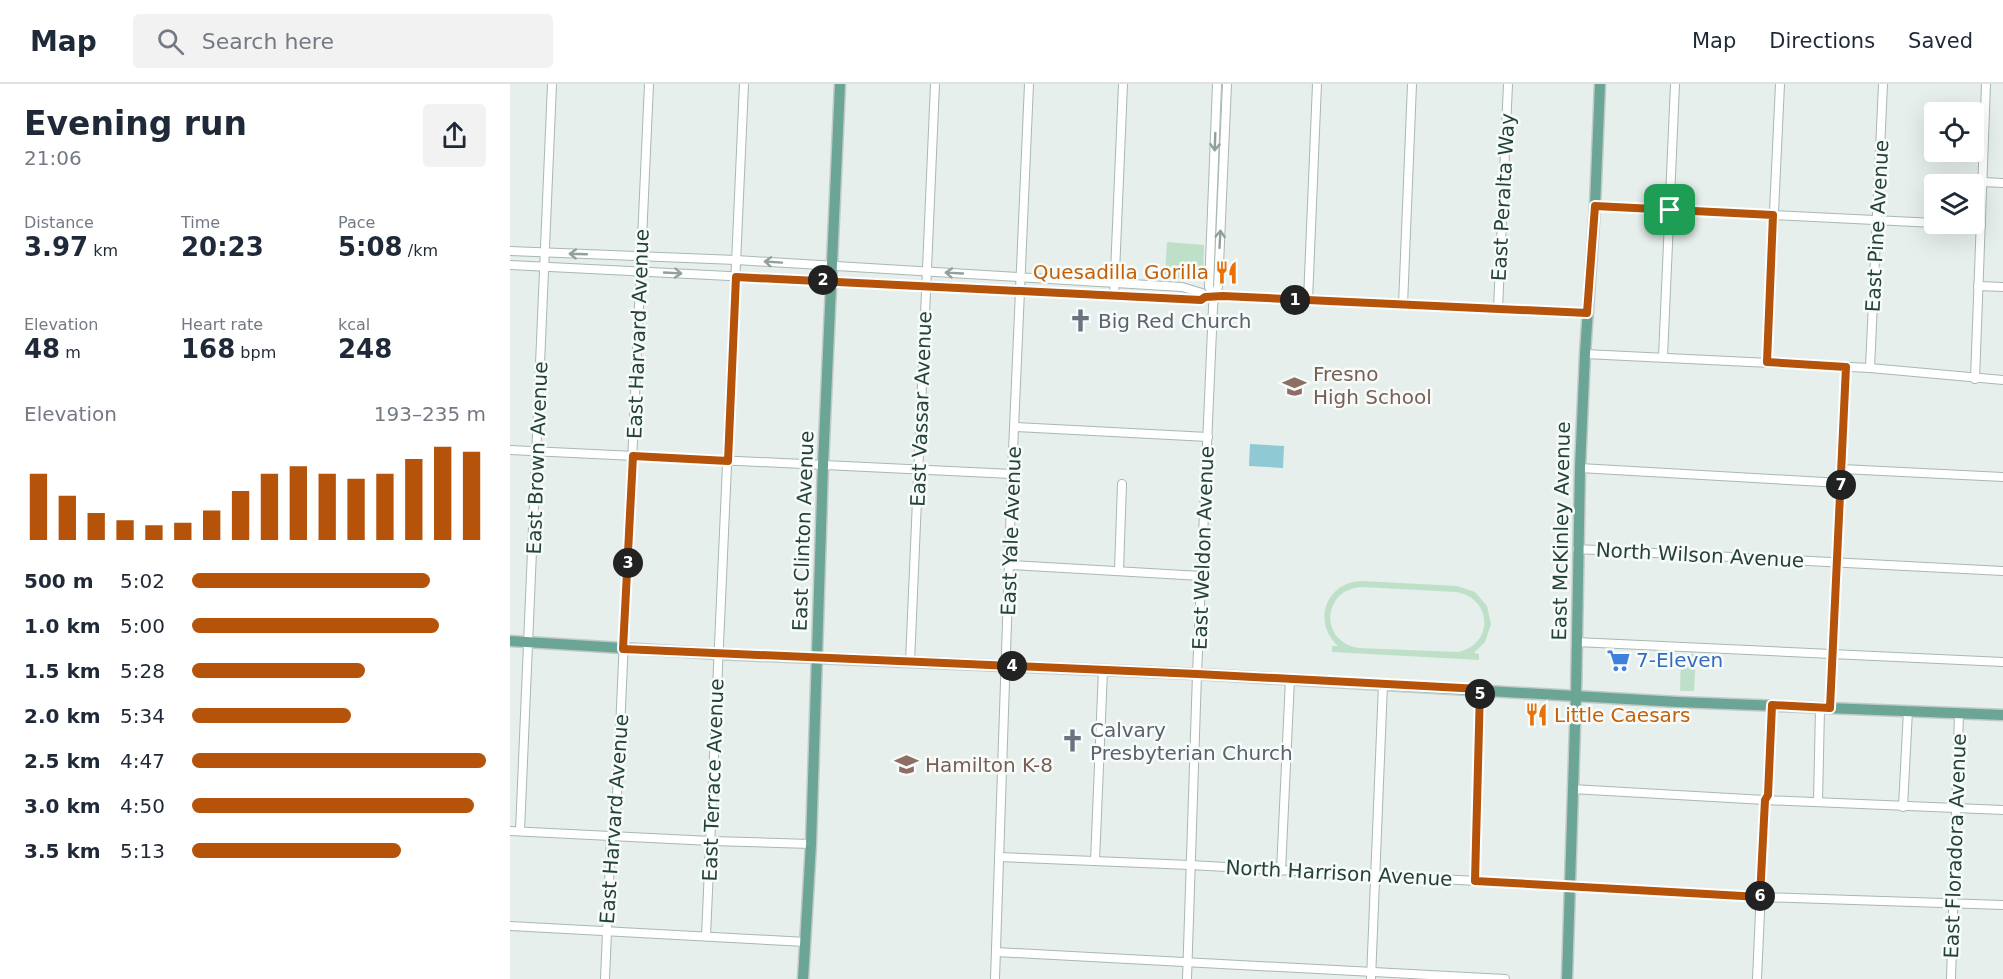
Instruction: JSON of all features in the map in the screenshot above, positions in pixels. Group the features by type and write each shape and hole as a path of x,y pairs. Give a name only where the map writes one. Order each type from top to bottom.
{"main road":[{"name":"East Clinton Avenue","path":"803,979 811,844 823,465 840,84"},
{"name":"East McKinley Avenue","path":"1567,979 1576,695 1577,549 1600,84"},
{"path":"510,641 718,654 1197,674 1672,702 2003,715"}],"street":[{"name":"East Brown Avenue","path":"515,831 529,642 552,84"},
{"name":"East Harvard Avenue","path":"605,979 611,837 616,818 650,84"},
{"name":"East Terrace Avenue","path":"706,936 744,84"},
{"name":"East Vassar Avenue","path":"910,662 935,84"},
{"name":"East Yale Avenue","path":"995,979 1012,474 1029,84"},
{"path":"1114,296 1123,84"},
{"name":"East Weldon Avenue","path":"1187,979 1197,674 1208,437 1209,297 1218,287 1217,84"},
{"name":"East Weldon Avenue","path":"1218,188 1227,84"},
{"path":"1308,300 1317,84"},
{"path":"1403,305 1412,84"},
{"name":"East Peralta Way","path":"1498,309 1508,84"},
{"path":"1663,357 1675,84"},
{"path":"1767,362 1780,84"},
{"name":"East Pine Avenue","path":"1870,368 1883,84"},
{"path":"1983,174 1986,84"},
{"path":"1216,116 1226,116"},
{"path":"1984,182 2003,183"},
{"path":"1595,206 1924,222"},
{"path":"1975,379 1981,234"},
{"path":"510,251 736,260 1115,283 1191,289 1209,297"},
{"path":"510,265 1201,300 1209,297 1308,300 1587,313"},
{"path":"1978,285 2003,287"},
{"path":"1585,354 1870,368 2003,380"},
{"path":"1818,802 1825,708 1833,653 1846,367"},
{"path":"1015,427 1208,437"},
{"path":"510,450 1012,474"},
{"path":"1580,468 1841,483"},
{"path":"1842,469 2003,477"},
{"path":"1119,570 1122,484"},
{"name":"North Wilson Avenue","path":"1577,549 2003,571"},
{"path":"1010,565 1202,576"},
{"path":"1576,642 2003,662"},
{"path":"1095,861 1103,670"},
{"path":"1281,871 1290,679"},
{"path":"1371,975 1383,684"},
{"path":"1475,881 1480,689"},
{"path":"1757,979 1772,705"},
{"path":"1903,807 1908,710"},
{"name":"East Floradora Avenue","path":"1951,979 1959,713"},
{"path":"1572,789 1903,807 2003,810"},
{"path":"515,831 711,842 811,844"},
{"name":"North Harrison Avenue","path":"999,857 1191,865 1760,897 2003,905"},
{"path":"510,926 806,942"},
{"path":"996,952 1188,961 1371,975 1505,979"}],"green space":[{"path":"1167,242 1204,245 1203,280 1167,278 1165,274"},
{"path":"1362,581 1457,586 1475,592 1487,606 1491,624 1485,642 1474,653 1479,654 1479,660 1332,652 1332,646 1338,646 1330,636 1326,625 1327,605 1339,588","holes":["1362,587 1456,592 1468,596 1477,603 1484,622 1483,632 1478,641 1470,648 1458,652 1359,648 1346,644 1337,636 1332,627 1330,616 1333,606 1339,597 1349,590"]},
{"path":"1681,654 1696,654 1694,691 1680,691"}],"water":[{"path":"1250,444 1284,446 1283,468 1249,466"}],"place":[{"name":"Quesadilla Gorilla","path":"1227,272"},
{"name":"Big Red Church","path":"1080,321"},
{"name":"Fresno High School","path":"1295,386"},
{"name":"7-Eleven","path":"1618,660"},
{"name":"Little Caesars","path":"1536,715"},
{"name":"Calvary Presbyterian Church","path":"1072,741"},
{"name":"Hamilton K-8","path":"907,765"}],"route":[{"path":"1595,206 1670,210 1773,215 1767,362 1846,367 1830,708 1772,705 1760,897 1475,881 1480,689 1005,665 623,649 633,456 728,461 736,277 1201,300 1205,297 1223,296 1587,313 1595,206"}]}
